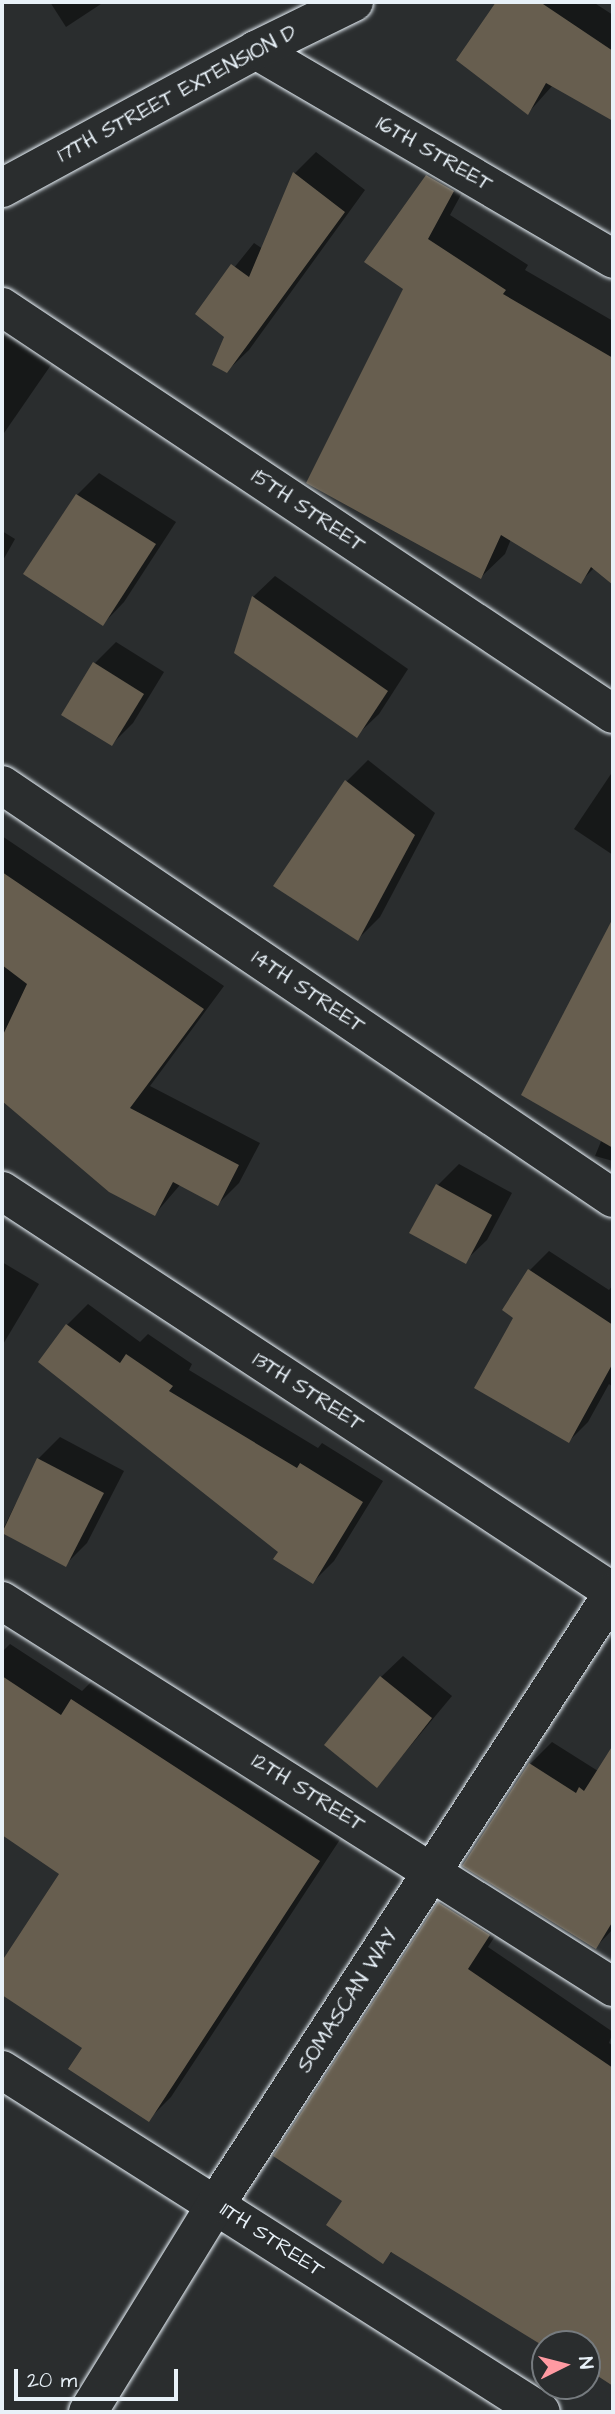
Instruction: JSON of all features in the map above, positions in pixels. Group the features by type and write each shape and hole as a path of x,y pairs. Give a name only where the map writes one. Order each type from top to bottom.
{"street":[{"name":"17TH STREET EXTENSION D","path":"2,188 256,50 354,2"},
{"name":"16TH STREET","path":"256,50 613,258"},
{"name":"15TH STREET","path":"2,307 613,714"},
{"name":"14TH STREET","path":"2,785 613,1198"},
{"name":"13TH STREET","path":"2,1191 613,1593"},
{"name":"SOMASCAN WAY","path":"88,2412 216,2204 613,1593"},
{"name":"12TH STREET","path":"2,1601 613,1987"},
{"name":"11TH STREET","path":"2,2070 541,2412"}],"building":[{"path":"496,2 540,2 613,51 613,121 546,83 528,115 456,60"},
{"path":"293,172 345,212 227,373 212,365 224,337 195,314 231,264 249,277"},
{"path":"426,175 454,191 428,239 506,290 503,294 613,358 613,585 591,567 581,584 501,535 481,579 306,483 403,289 364,262"},
{"path":"76,494 156,544 103,626 23,574"},
{"path":"252,596 388,691 357,738 234,653"},
{"path":"93,662 144,694 112,746 61,715"},
{"path":"345,780 415,835 358,941 273,886"},
{"path":"2,872 204,1009 130,1108 239,1165 218,1206 173,1182 155,1216 109,1192 2,1101 2,1037 27,984 2,965"},
{"path":"613,918 613,1148 521,1095"},
{"path":"436,1184 492,1215 466,1264 409,1233"},
{"path":"528,1269 613,1325 613,1363 569,1443 474,1388 513,1318 502,1310"},
{"path":"66,1324 120,1363 126,1354 173,1386 169,1391 297,1468 300,1463 363,1502 313,1584 273,1559 278,1552 38,1362"},
{"path":"37,1458 104,1493 66,1567 2,1533"},
{"path":"2,1676 61,1715 71,1699 320,1861 149,2122 68,2069 82,2048 2,1995 2,1961 59,1874 2,1835"},
{"path":"380,1676 432,1718 377,1788 324,1745"},
{"path":"613,1745 613,1921 596,1949 462,1866 529,1763 576,1793 579,1787 584,1791"},
{"path":"438,1902 490,1935 468,1969 613,2068 613,2386 601,2378 601,2330 531,2330 531,2338 391,2252 383,2264 326,2225 342,2201 273,2156"}]}
